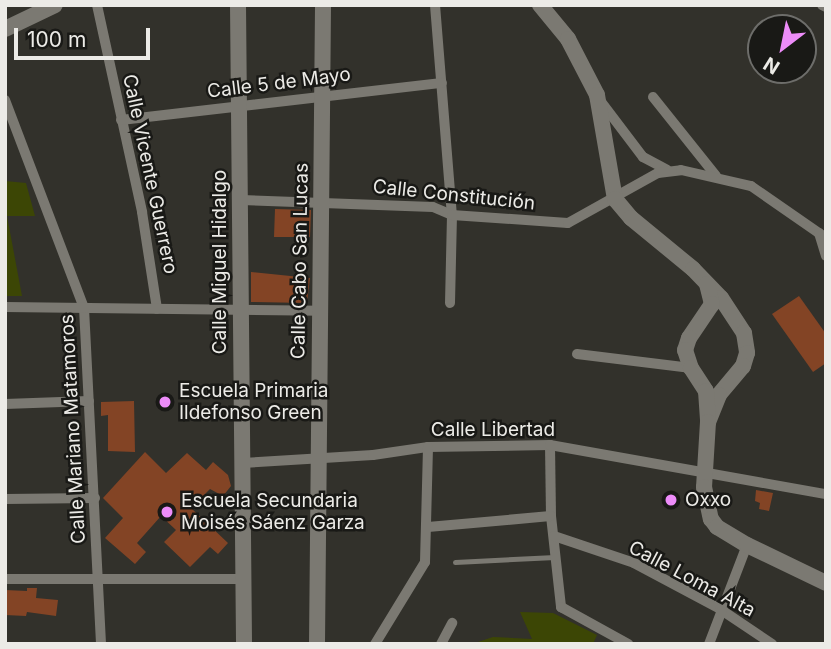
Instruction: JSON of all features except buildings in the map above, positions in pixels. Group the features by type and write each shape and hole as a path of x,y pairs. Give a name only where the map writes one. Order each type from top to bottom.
{"main road":[{"path":"5,29 55,5"},
{"name":"Calle Miguel Hidalgo","path":"239,5 244,644"},
{"name":"Calle Cabo San Lucas","path":"317,644 323,5"},
{"path":"540,5 568,39 597,96 615,199 631,218 707,284 736,318 746,339 747,354 743,366 719,395 708,422"},
{"path":"707,284 712,304 689,338 685,349 691,368 706,391 708,422 704,472 711,519 717,527 747,545 826,583"}],"street":[{"name":"Calle Vicente Guerrero","path":"97,5 142,212 157,309"},
{"path":"435,5 452,215 450,303"},
{"name":"Calle 5 de Mayo","path":"121,120 442,83"},
{"path":"597,96 643,157 667,170 716,176 760,191 822,234 826,256"},
{"path":"653,97 716,176"},
{"name":"Calle Mariano Matamoros","path":"5,100 84,308 101,644"},
{"name":"Calle Constitución","path":"241,200 433,206 452,215 568,223 667,170"},
{"path":"5,307 321,311"},
{"path":"577,354 691,368"},
{"path":"5,404 89,401"},
{"path":"551,445 551,516 563,610 628,644"},
{"name":"Calle Libertad","path":"242,463 319,459 428,447 551,445 826,494"},
{"path":"375,644 422,571 428,527 428,447"},
{"path":"5,499 95,498"},
{"path":"428,527 551,516"},
{"name":"Calle Loma Alta","path":"554,536 634,563 720,609 772,644"},
{"path":"709,644 720,609 747,545"},
{"path":"5,579 242,579"},
{"path":"441,644 452,623"}],"lane":[{"path":"455,562 555,557"}],"green space":[{"path":"5,181 26,183 35,216 7,216 22,296 5,296"},
{"path":"520,612 553,613 597,635 593,644 472,644 493,637 532,639"}],"place":[{"name":"Escuela Primaria Ildefonso Green","path":"165,402"},
{"name":"Oxxo","path":"671,500"},
{"name":"Escuela Secundaria Moisés Sáenz Garza","path":"167,512"}]}
